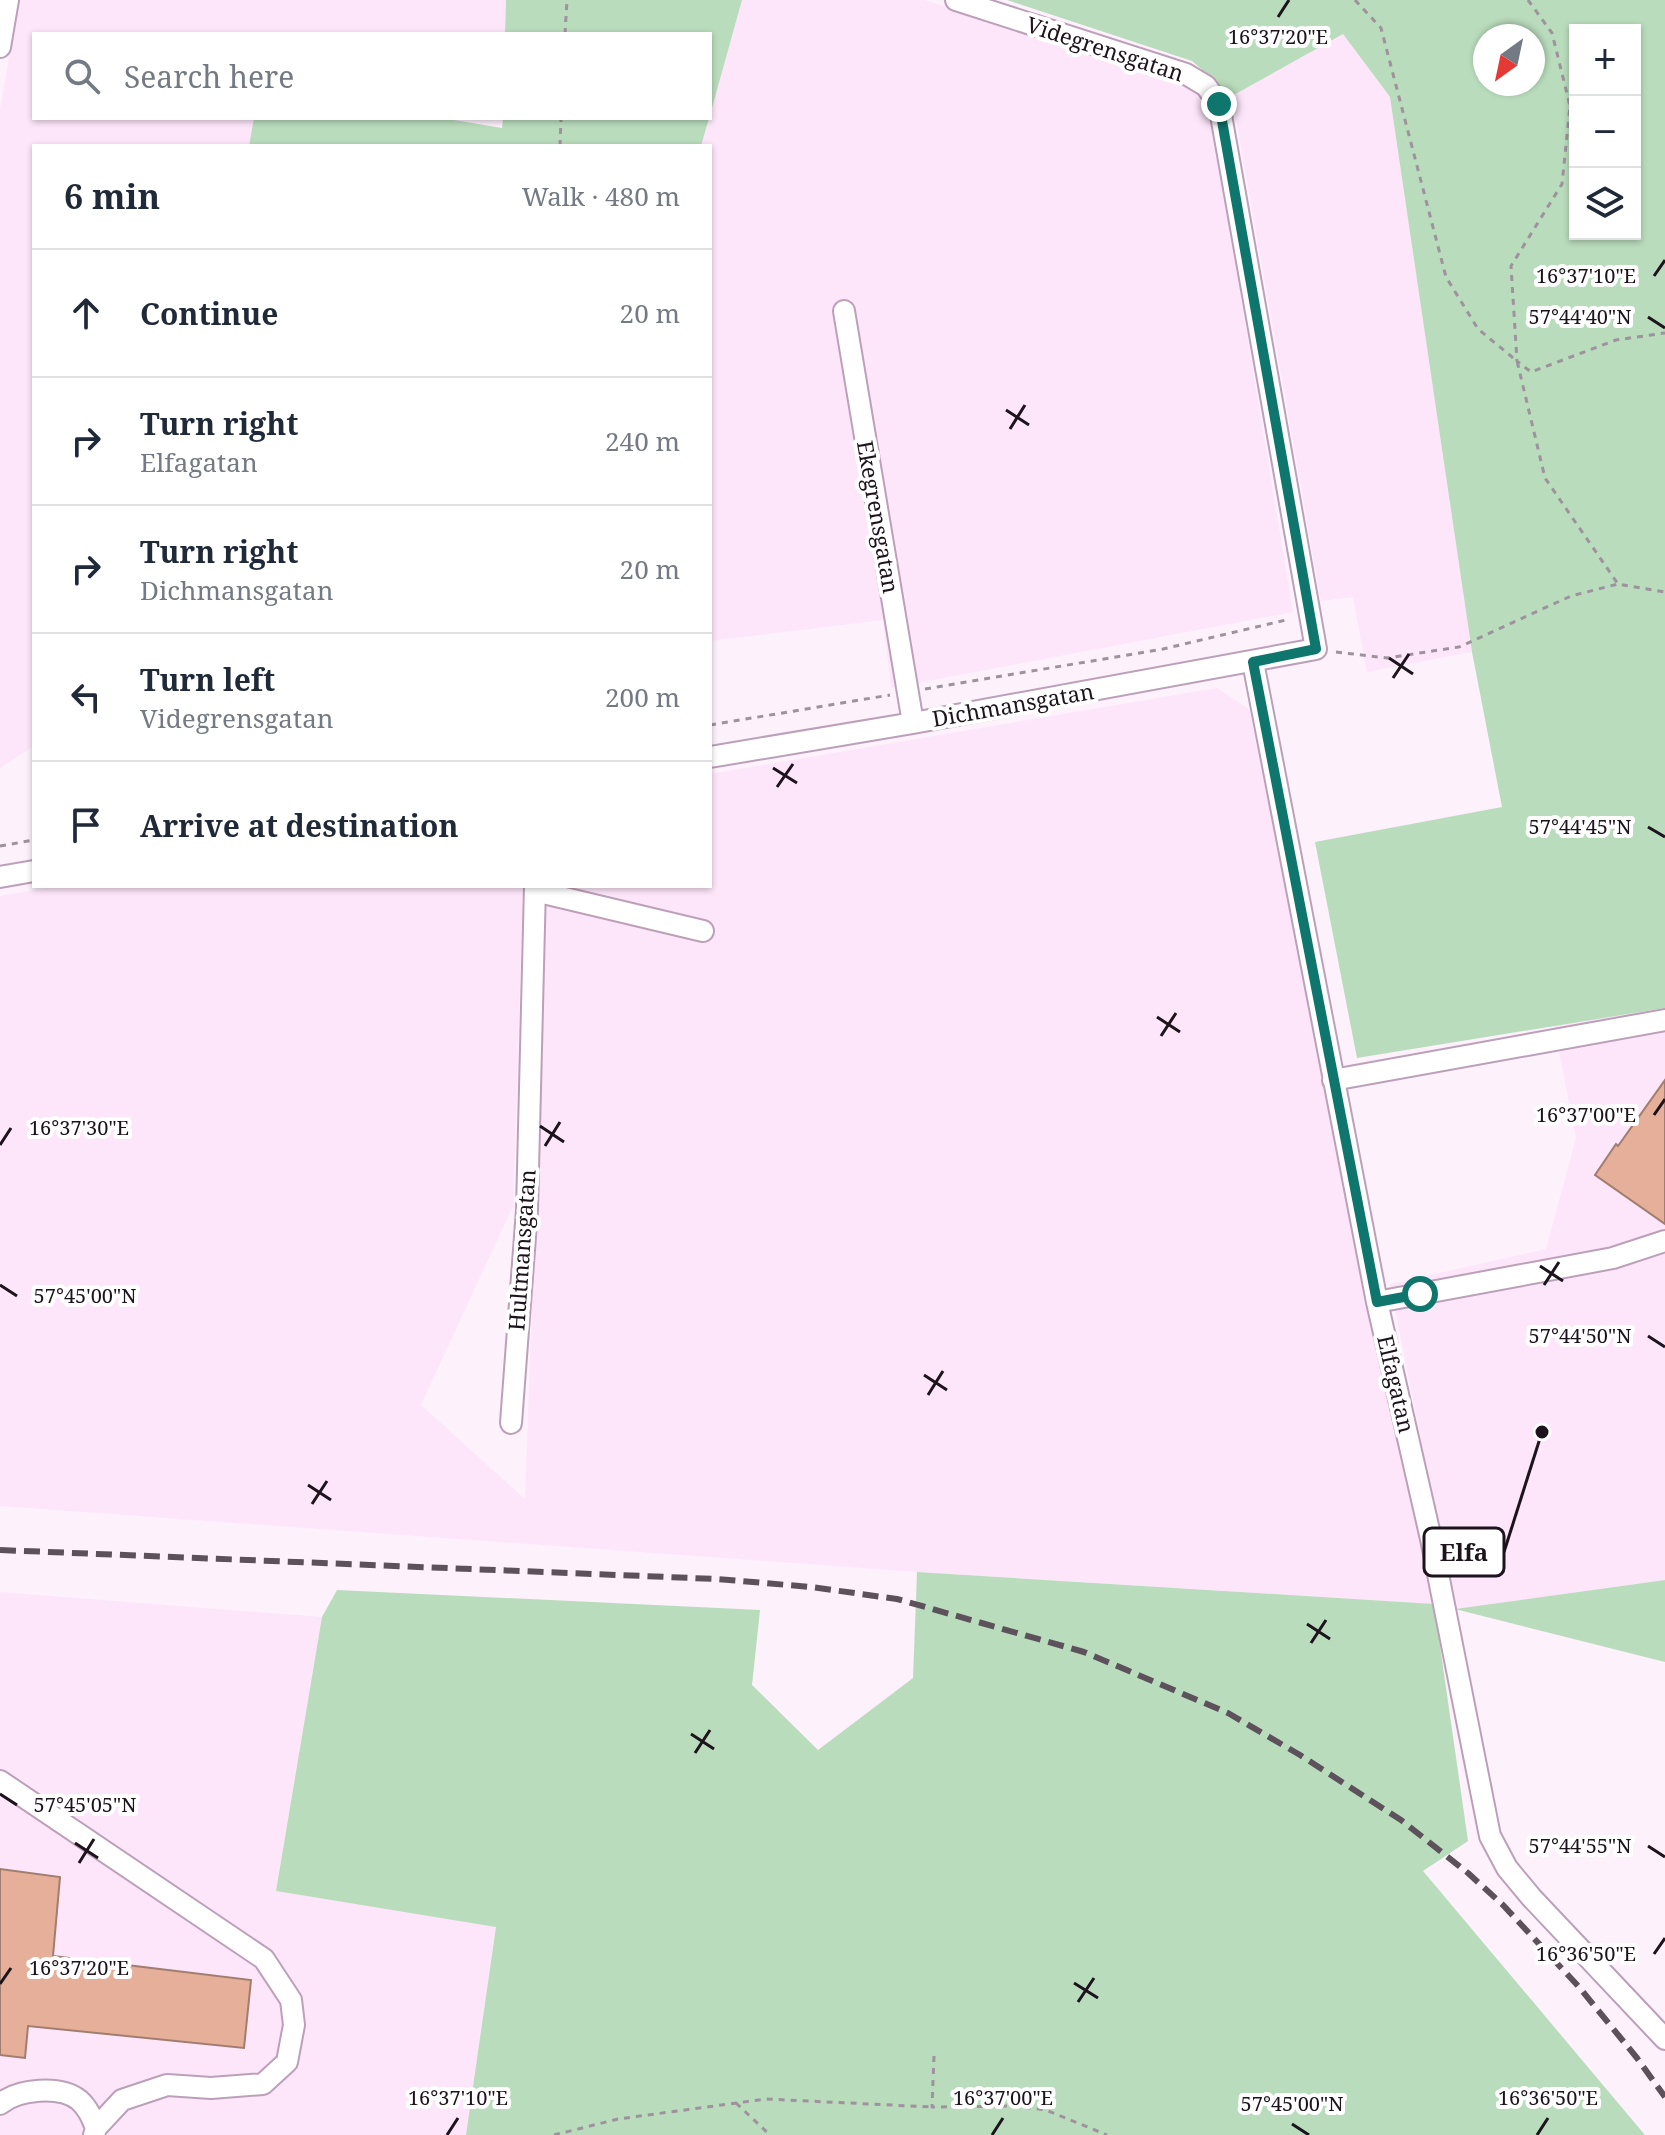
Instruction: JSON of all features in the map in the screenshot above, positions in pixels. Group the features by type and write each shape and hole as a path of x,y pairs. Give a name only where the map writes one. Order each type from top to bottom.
{"street":[{"path":"0,47 8,0"},
{"name":"Videgrensgatan","path":"956,0 1186,74 1206,86 1219,104 1316,649"},
{"name":"Ekegrensgatan","path":"844,311 913,723"},
{"name":"Dichmansgatan","path":"712,757 1316,649"},
{"name":"Elfagatan","path":"1253,662 1377,1302 1490,1836 1507,1868 1523,1887 1665,2039"},
{"path":"0,877 32,871"},
{"path":"535,888 703,931"},
{"name":"Hultmansgatan","path":"511,1423 527,1210 535,888"},
{"path":"1333,1080 1665,1020"},
{"path":"1377,1302 1613,1258 1665,1241"},
{"path":"0,1781 264,1959 291,2000 294,2025 287,2062 263,2084 211,2088 167,2085 122,2100 95,2131"},
{"path":"0,2104 8,2097 32,2092 60,2092 77,2098 88,2110 95,2131"}],"path":[{"path":"565,32 567,0"},
{"path":"1355,0 1381,28 1446,277 1478,329 1531,372 1616,340 1665,333"},
{"path":"1528,0 1552,33 1570,106 1562,184 1511,266 1517,361 1545,478 1618,584"},
{"path":"560,144 561,120"},
{"path":"1316,649 1387,658 1459,647 1571,596 1618,584 1665,592"},
{"path":"712,725 1163,649 1310,614"},
{"path":"0,846 32,840"},
{"path":"932,2107 934,2056"},
{"path":"554,2135 618,2119 766,2099 932,2107 1016,2106 1046,2110 1107,2135"},
{"path":"736,2103 770,2135"}],"shaded area":[{"path":"19,0 506,0 505,32 32,32 32,120 254,120 249,144 32,144 32,747 0,768 0,109"},
{"path":"742,0 925,0 1180,83 1202,96 1210,111 1293,612 891,688 883,620 712,641 712,144 702,144 708,120 712,120 712,107"},
{"path":"1343,34 1390,97 1472,652 1367,672 1353,597 1321,601 1232,96"},
{"path":"1217,688 1249,709 1434,1604 917,1572 0,1506 0,896 46,888 523,888 513,1206 421,1405 525,1499 547,888 712,888 712,774"},
{"path":"1665,1008 1665,1580 1455,1609 1390,1284 1546,1249 1576,1138 1554,1026"},
{"path":"0,1592 322,1617 276,1891 496,1926 466,2135 0,2135"}],"green space":[{"path":"506,0 742,0 712,108 712,32 505,32"},
{"path":"1007,0 1665,0 1665,1008 1357,1058 1315,842 1502,807 1472,652 1390,97 1343,34 1232,96 1192,61"},
{"path":"254,120 454,120 502,128 503,120 708,120 702,144 249,144"},
{"path":"917,1572 1434,1604 1468,1841 1423,1871 1645,2135 466,2135 496,1927 276,1891 322,1617 337,1590 760,1610 752,1685 818,1750 913,1678"},
{"path":"1665,1580 1665,1662 1455,1609"}],"building":[{"path":"1665,1080 1665,1224 1595,1175"},
{"path":"0,1869 60,1877 53,1956 251,1980 244,2048 28,2026 25,2058 0,2055"}],"railway":[{"path":"0,1550 717,1579 811,1587 897,1599 1084,1652 1228,1713 1401,1820 1503,1905 1579,1987 1665,2097"}],"place":[{"name":"Elfa","path":"1542,1432"}],"route":[{"path":"1219,104 1316,649 1253,662 1377,1302 1420,1294"}]}
